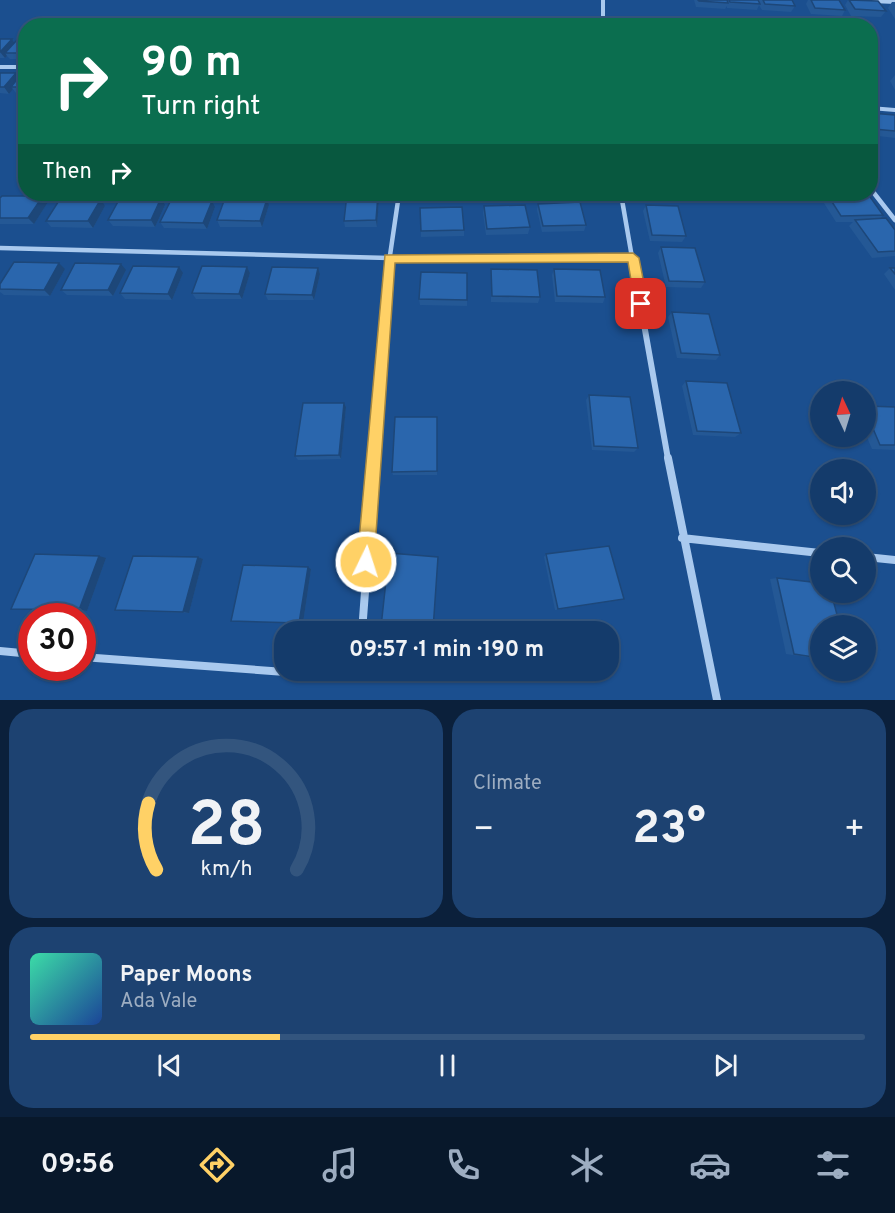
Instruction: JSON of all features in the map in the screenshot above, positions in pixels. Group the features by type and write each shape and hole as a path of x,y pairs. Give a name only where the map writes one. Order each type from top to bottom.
{"street":[{"path":"603,0 603,18"},
{"path":"864,1 895,2"},
{"path":"0,67 18,67"},
{"path":"878,109 895,110"},
{"path":"878,198 895,220"},
{"path":"363,621 389,258 398,201"},
{"path":"622,201 682,538 717,700"},
{"path":"0,248 389,258 633,258"},
{"path":"682,538 810,552"},
{"path":"876,558 895,560"},
{"path":"0,651 18,653"},
{"path":"96,658 274,671"}],"building":[{"path":"727,0 728,3 699,1"},
{"path":"729,0 758,0 760,4 730,2"},
{"path":"763,0 792,0 795,6 765,4"},
{"path":"811,0 839,0 845,10 815,8"},
{"path":"849,0 878,1 886,11 855,9"},
{"path":"0,39 12,39 0,52"},
{"path":"17,40 18,40 18,53 5,53"},
{"path":"0,73 16,73 4,87 0,87"},
{"path":"18,78 18,87 11,87"},
{"path":"878,114 895,115 895,131 878,129"},
{"path":"18,196 18,201 40,201 28,218 0,218 0,198"},
{"path":"59,201 100,201 88,221 46,221"},
{"path":"118,201 160,201 151,220 108,220"},
{"path":"170,201 212,201 203,223 160,222"},
{"path":"224,201 266,201 260,221 217,220"},
{"path":"346,201 377,201 376,220 344,221"},
{"path":"831,201 873,201 883,215 841,216"},
{"path":"580,202 586,225 543,226 538,204"},
{"path":"525,205 530,227 487,229 484,206"},
{"path":"646,205 678,206 686,236 652,235"},
{"path":"462,207 464,230 421,231 420,208"},
{"path":"886,218 895,230 895,251 878,252 855,220"},
{"path":"661,247 695,248 705,282 669,281"},
{"path":"14,262 59,263 44,290 0,289 0,284"},
{"path":"75,263 121,264 108,290 61,290"},
{"path":"133,266 179,267 168,294 120,293"},
{"path":"202,266 247,267 239,294 192,293"},
{"path":"272,267 318,268 312,295 265,294"},
{"path":"491,269 537,270 540,297 492,296"},
{"path":"554,269 600,270 605,297 557,296"},
{"path":"421,272 467,273 467,300 419,299"},
{"path":"672,312 709,314 720,355 681,353"},
{"path":"686,381 727,383 741,433 697,431"},
{"path":"589,395 630,397 638,448 594,446"},
{"path":"303,403 344,403 339,455 295,456"},
{"path":"876,406 895,407 895,445 880,445 876,436"},
{"path":"395,417 437,417 437,471 392,472"},
{"path":"609,546 624,599 558,609 546,554"},
{"path":"389,553 438,557 434,621 382,621"},
{"path":"35,554 99,556 82,603 18,603 18,609 11,609"},
{"path":"133,556 198,557 183,612 115,610"},
{"path":"243,565 308,567 299,621 231,621"},
{"path":"777,578 810,582 810,603 834,603 837,615 810,615 810,656 794,654"}],"route":[{"path":"366,562 389,258 633,258 641,304"}]}
